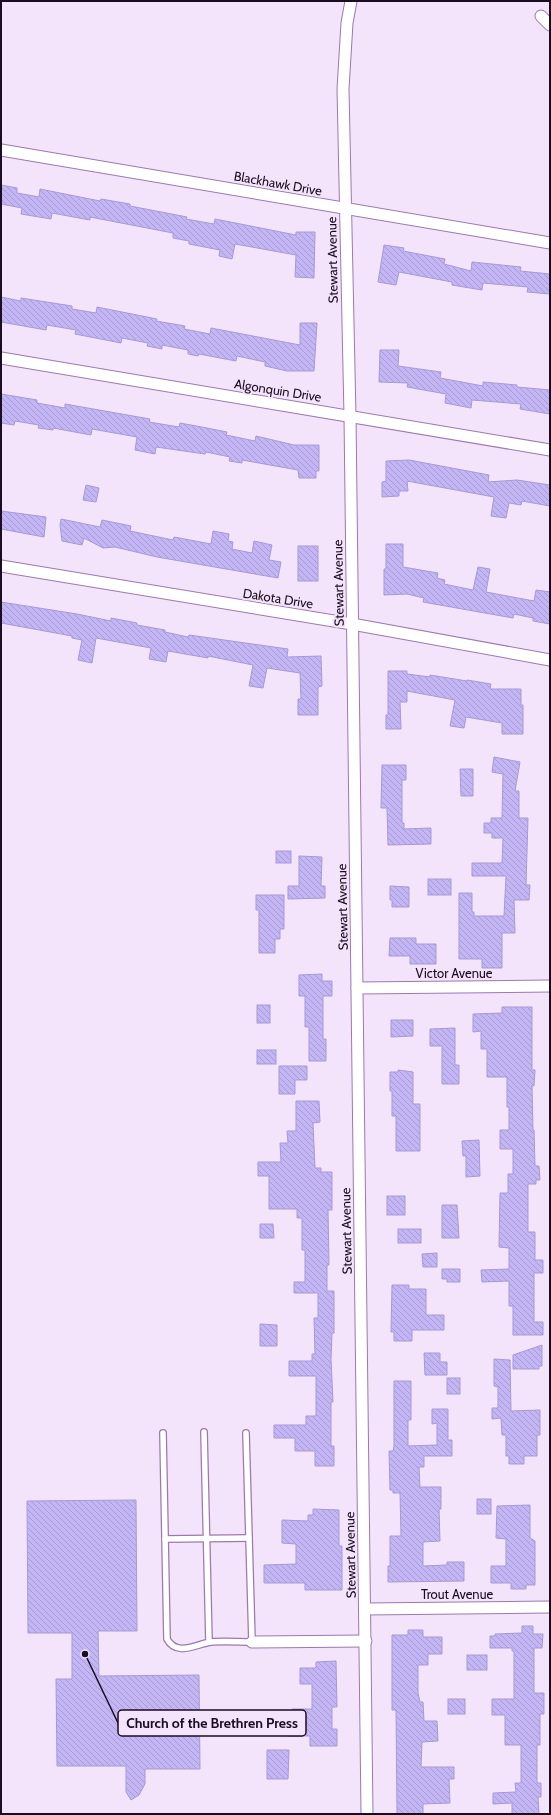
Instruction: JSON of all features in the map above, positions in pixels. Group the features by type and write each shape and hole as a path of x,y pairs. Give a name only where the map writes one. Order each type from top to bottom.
{"street":[{"name":"Stewart Avenue","path":"351,1 347,23 343,88 350,416 367,1814"},
{"path":"541,16 550,25"},
{"name":"Blackhawk Drive","path":"1,150 550,243"},
{"name":"Algonquin Drive","path":"1,358 550,450"},
{"name":"Dakota Drive","path":"1,566 352,624 550,660"},
{"name":"Victor Avenue","path":"357,988 550,986"},
{"name":"Trout Avenue","path":"365,1608 550,1607"},
{"path":"252,1642 366,1641"}],"lane":[{"path":"204,1432 209,1642"},
{"path":"163,1433 164,1539 168,1640 178,1648 185,1649 209,1642 252,1642 246,1433"},
{"path":"164,1539 249,1538"}],"building":[{"path":"1,185 17,188 17,193 39,197 40,189 100,201 101,199 130,204 130,206 214,224 215,219 296,235 296,232 315,232 314,278 295,277 296,255 235,244 232,259 219,256 220,250 189,244 189,241 173,238 173,233 90,217 90,220 52,213 51,219 21,214 22,208 1,204"},
{"path":"384,245 404,248 403,251 445,259 444,264 471,271 472,262 521,267 520,271 550,274 550,294 527,292 528,287 483,283 482,290 452,285 452,282 399,272 396,285 378,282"},
{"path":"1,297 21,301 21,298 72,306 72,309 96,313 97,307 157,319 156,321 185,326 184,329 210,334 211,328 300,345 300,323 317,323 314,371 287,371 265,366 265,362 237,356 236,361 199,354 198,356 188,354 188,350 162,345 162,349 147,346 148,343 122,338 121,343 75,334 76,330 47,325 46,330 1,322"},
{"path":"380,350 399,350 398,366 441,372 440,378 483,386 483,382 550,390 550,414 520,409 521,404 472,400 471,408 445,403 446,394 407,387 408,383 379,382"},
{"path":"1,394 37,400 37,403 65,408 65,404 150,419 149,422 179,427 180,423 227,432 226,435 255,441 256,436 294,445 319,445 319,471 316,471 316,478 299,478 298,470 242,460 242,463 229,461 230,457 206,452 205,454 156,447 155,454 135,450 137,437 92,429 91,435 53,428 53,430 38,428 39,425 15,421 14,425 1,423"},
{"path":"409,460 489,475 488,482 517,480 550,485 550,506 522,501 521,505 509,503 506,518 491,516 494,497 407,481 408,491 399,491 399,496 382,497 382,482 386,481 386,461"},
{"path":"86,485 99,488 96,502 83,500"},
{"path":"1,511 46,517 44,537 1,529"},
{"path":"61,519 100,527 102,520 131,526 130,531 173,540 174,537 211,544 213,531 229,534 228,541 233,542 232,549 252,553 254,541 272,545 269,560 281,562 278,578 157,557 115,547 103,548 84,538 82,545 62,541 60,525"},
{"path":"386,544 403,544 403,567 438,573 437,578 445,580 444,584 473,590 478,567 490,569 486,592 534,601 536,590 550,592 550,624 533,621 533,618 514,614 513,618 423,602 424,598 407,594 384,595"},
{"path":"298,546 318,546 318,581 298,581"},
{"path":"1,602 111,621 111,618 137,623 137,625 165,630 165,632 188,637 189,635 288,649 287,657 321,656 322,686 318,687 318,715 298,715 298,699 301,699 300,673 267,668 263,688 249,686 253,665 208,656 208,658 168,651 166,662 149,659 151,648 96,638 92,663 78,660 82,640 72,638 72,636 1,623"},
{"path":"388,671 407,671 407,674 430,677 430,675 491,684 490,689 521,689 521,705 523,705 523,734 502,734 502,723 466,717 464,728 450,726 455,700 407,691 407,702 400,702 401,729 386,729 386,715 388,715"},
{"path":"494,757 520,762 515,791 519,791 519,818 528,818 526,885 530,885 529,900 514,900 515,933 502,933 502,968 482,968 482,959 459,959 459,893 472,893 472,912 474,912 474,916 504,916 506,876 472,876 472,863 502,863 503,838 492,838 492,833 484,833 484,823 491,823 491,818 502,818 503,774 492,772"},
{"path":"382,765 406,765 406,780 402,780 402,823 404,823 404,829 431,828 431,844 388,845 387,808 381,808"},
{"path":"460,769 473,769 473,796 461,796"},
{"path":"276,851 291,851 291,863 276,863"},
{"path":"299,856 322,857 321,886 325,886 325,898 288,899 288,886 299,886"},
{"path":"428,879 451,879 451,895 428,895"},
{"path":"390,886 409,887 409,907 392,907 392,900 390,900"},
{"path":"256,895 284,895 284,929 280,929 280,939 275,939 275,953 259,953 259,910 256,910"},
{"path":"390,938 416,938 416,944 436,944 436,964 410,964 410,956 389,956"},
{"path":"322,974 322,981 332,981 332,996 323,996 323,1039 326,1039 326,1061 309,1061 309,1027 305,1027 305,996 299,996 299,975"},
{"path":"257,1005 270,1005 270,1023 257,1023"},
{"path":"502,1007 532,1007 532,1070 535,1070 534,1086 532,1086 533,1130 535,1166 539,1166 540,1180 536,1180 536,1184 528,1184 528,1232 535,1232 535,1260 543,1260 543,1273 534,1273 534,1322 543,1322 543,1335 513,1335 513,1306 509,1306 509,1281 482,1282 481,1270 509,1269 509,1248 499,1247 500,1193 508,1193 508,1174 513,1174 513,1149 500,1149 500,1130 509,1130 507,1077 487,1077 487,1049 481,1049 481,1031 473,1032 473,1014 502,1013"},
{"path":"391,1020 413,1020 413,1036 391,1037"},
{"path":"455,1028 455,1065 459,1065 459,1084 442,1084 442,1046 430,1046 430,1029"},
{"path":"257,1050 276,1050 276,1064 257,1064"},
{"path":"279,1066 307,1066 307,1080 295,1080 295,1094 279,1094"},
{"path":"398,1070 413,1072 413,1104 420,1104 420,1151 396,1151 396,1116 392,1116 390,1072 398,1072"},
{"path":"296,1101 319,1101 320,1122 313,1123 315,1168 321,1168 321,1172 332,1172 332,1210 328,1210 329,1265 327,1265 327,1291 334,1291 334,1333 332,1333 331,1359 333,1402 331,1402 331,1446 334,1446 334,1466 315,1466 315,1451 295,1451 295,1438 274,1438 274,1425 306,1425 306,1416 316,1416 316,1376 289,1376 289,1361 312,1361 312,1354 315,1354 314,1318 318,1318 318,1293 294,1293 294,1282 305,1282 305,1250 302,1250 302,1218 297,1218 297,1209 269,1209 269,1176 258,1176 258,1162 281,1162 280,1143 288,1143 287,1131 296,1131"},
{"path":"479,1140 480,1176 466,1177 466,1156 463,1156 462,1141"},
{"path":"387,1196 405,1196 405,1215 387,1215"},
{"path":"442,1205 457,1205 459,1238 442,1238"},
{"path":"260,1224 273,1224 274,1238 260,1238"},
{"path":"398,1229 421,1229 421,1243 398,1243"},
{"path":"437,1253 437,1267 423,1267 422,1254"},
{"path":"442,1269 460,1269 460,1282 447,1282 447,1279 442,1279"},
{"path":"392,1285 409,1285 409,1289 426,1289 426,1315 444,1315 444,1330 412,1330 412,1341 394,1341 394,1332 391,1332"},
{"path":"260,1324 277,1325 277,1346 260,1346"},
{"path":"542,1345 542,1366 539,1366 539,1369 513,1369 513,1355"},
{"path":"424,1353 440,1353 440,1362 447,1362 447,1375 425,1375"},
{"path":"494,1359 510,1360 511,1411 540,1410 540,1435 537,1435 537,1456 524,1456 524,1464 509,1464 509,1456 506,1456 506,1435 502,1435 501,1418 492,1419 492,1408 498,1408 498,1387 494,1386"},
{"path":"447,1378 460,1378 460,1394 447,1394"},
{"path":"394,1381 411,1381 411,1420 408,1420 408,1446 437,1445 437,1423 432,1424 432,1409 448,1409 448,1440 452,1440 452,1456 424,1456 424,1467 419,1467 420,1487 441,1487 441,1509 439,1509 440,1541 423,1542 423,1566 447,1565 447,1562 464,1562 464,1581 388,1582 388,1566 390,1566 390,1536 401,1536 400,1493 393,1493 393,1490 390,1490 389,1451 393,1451 394,1446"},
{"path":"477,1499 491,1499 491,1514 477,1514"},
{"path":"136,1500 137,1631 98,1631 99,1676 199,1675 200,1769 145,1769 145,1784 139,1795 131,1800 126,1792 126,1766 57,1766 56,1679 72,1679 72,1633 28,1633 27,1501"},
{"path":"530,1505 530,1538 535,1541 535,1585 526,1585 526,1589 511,1589 511,1583 491,1583 491,1566 506,1566 506,1539 496,1538 497,1506"},
{"path":"313,1509 339,1510 339,1546 342,1546 342,1590 305,1590 305,1583 264,1583 264,1565 296,1564 296,1544 282,1543 282,1520 308,1521 308,1515 313,1515"},
{"path":"522,1626 533,1626 533,1634 543,1634 542,1648 534,1648 534,1693 544,1693 544,1714 540,1714 540,1745 537,1745 537,1783 541,1783 541,1797 538,1797 539,1814 512,1814 512,1803 493,1804 493,1793 516,1792 515,1783 521,1783 521,1745 505,1745 505,1715 492,1715 492,1699 514,1699 514,1651 512,1651 512,1648 490,1648 490,1636 495,1636 495,1634 522,1633"},
{"path":"408,1630 423,1630 423,1637 442,1637 442,1654 428,1654 428,1665 418,1665 418,1693 420,1702 423,1702 424,1721 437,1721 438,1741 422,1742 421,1767 454,1767 454,1779 449,1779 450,1803 423,1804 423,1814 397,1814 396,1710 392,1710 392,1635 408,1635"},
{"path":"467,1655 487,1655 487,1670 467,1670"},
{"path":"336,1661 337,1707 332,1707 332,1729 337,1729 337,1746 310,1746 310,1736 287,1736 287,1722 292,1722 292,1709 312,1709 312,1684 300,1684 300,1668 316,1668 316,1662"},
{"path":"448,1699 465,1699 465,1714 448,1714"},
{"path":"267,1750 289,1750 288,1779 267,1779"}],"place":[{"name":"Church of the Brethren Press","path":"85,1654"}]}
